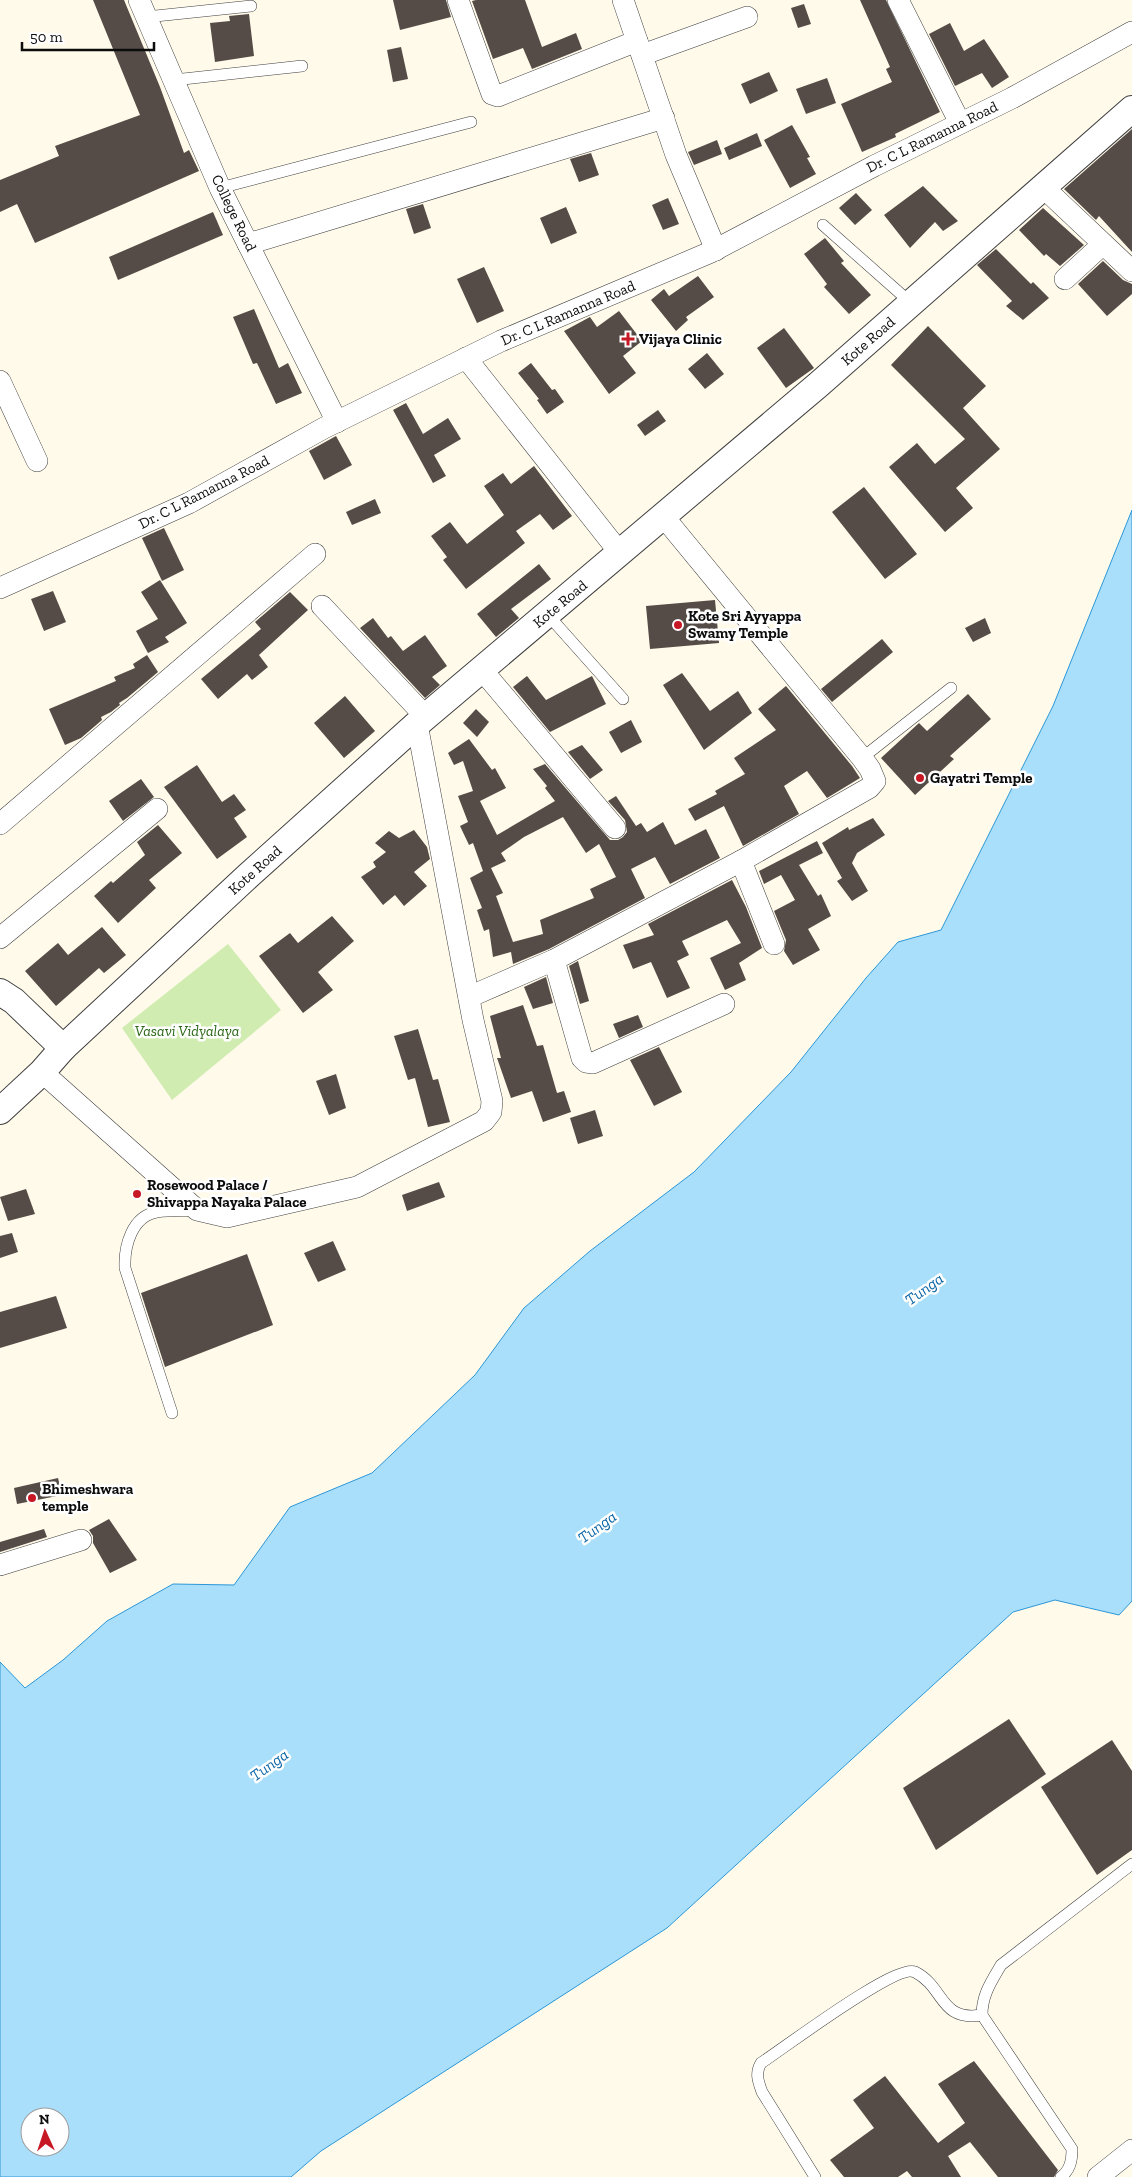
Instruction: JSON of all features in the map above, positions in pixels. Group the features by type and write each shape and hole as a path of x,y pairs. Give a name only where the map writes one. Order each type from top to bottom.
{"street":[{"path":"458,0 494,96 640,48 747,17"},
{"path":"623,0 676,155 716,250"},
{"path":"898,0 960,123"},
{"name":"College Road","path":"143,9 220,188 337,422"},
{"name":"Dr. C L Ramanna Road","path":"0,588 189,503 337,422 501,341 716,250 1132,32"},
{"name":"Kote Road","path":"0,1112 42,1072 63,1048 257,868 421,721 818,385 1132,108"},
{"path":"248,244 664,118"},
{"path":"1044,186 1132,270"},
{"path":"1065,279 1104,244"},
{"path":"466,358 620,553"},
{"path":"0,381 37,461"},
{"path":"469,997 554,960 741,861 869,788 874,781 870,769 862,758 663,516"},
{"path":"0,824 315,554"},
{"path":"42,1072 197,1210 227,1217 357,1187 484,1120 491,1112 492,1101 469,997 421,721 322,606"},
{"path":"482,670 615,828"},
{"path":"0,938 157,809"},
{"path":"741,861 774,944"},
{"path":"554,960 582,1058 586,1062 593,1063 724,1004"},
{"path":"0,992 14,1001 63,1048"},
{"path":"0,1565 81,1540"},
{"path":"1098,2177 1132,2150"}],"lane":[{"path":"143,9 251,6"},
{"path":"174,80 302,66"},
{"path":"220,188 472,122"},
{"path":"823,225 911,303"},
{"path":"548,614 623,699"},
{"path":"862,758 951,688"},
{"path":"172,1413 125,1268 125,1254 131,1232 141,1220 156,1212 197,1210"},
{"path":"1061,2177 1067,2172 1072,2160 1072,2149 982,2015 982,2002 987,1989 1001,1966 1132,1864"},
{"path":"815,2177 762,2092 758,2081 758,2070 762,2063 876,1985 907,1971 914,1972 928,1982 948,2007 958,2015 970,2017 982,2015"}],"green space":[{"name":"Vasavi Vidyalaya","path":"228,944 281,1010 172,1100 122,1028"}],"water":[{"name":"Tunga","path":"1132,510 1132,1601 1119,1615 1055,1600 1013,1612 667,1928 321,2151 291,2177 0,2177 0,1662 25,1688 63,1660 107,1621 173,1584 234,1585 290,1507 372,1473 475,1375 524,1308 590,1251 694,1172 791,1072 866,978 898,942 941,930 1053,706"}],"building":[{"path":"93,0 124,0 160,87 184,153 189,150 199,171 35,243 17,204 0,212 0,180 59,156 55,146 140,115"},
{"path":"393,0 446,0 451,17 400,30"},
{"path":"525,0 542,47 576,33 582,49 532,69 523,48 493,59 472,1"},
{"path":"860,0 886,0 940,112 895,134 896,137 862,152 841,104 892,82 886,69 890,67"},
{"path":"804,4 811,24 798,28 791,8"},
{"path":"249,14 254,56 215,62 210,23 230,21 229,16"},
{"path":"950,23 964,51 984,39 1009,77 992,88 982,73 955,86 929,34"},
{"path":"401,47 408,79 393,82 387,50"},
{"path":"769,72 778,91 750,104 741,84"},
{"path":"827,78 836,103 806,114 796,89"},
{"path":"792,125 810,157 807,158 816,174 790,188 764,140"},
{"path":"1132,129 1132,252 1099,216 1096,220 1064,189"},
{"path":"757,133 762,146 729,160 724,148"},
{"path":"717,140 722,154 694,165 688,152"},
{"path":"591,153 599,175 579,182 570,159"},
{"path":"923,186 958,221 943,231 935,222 910,248 884,215"},
{"path":"856,193 872,210 855,225 839,208"},
{"path":"668,198 679,224 663,230 652,205"},
{"path":"423,204 431,228 414,234 406,209"},
{"path":"566,207 577,233 551,244 540,218"},
{"path":"1043,208 1084,245 1060,266 1046,254 1044,256 1019,230"},
{"path":"213,212 223,235 118,280 109,257"},
{"path":"825,238 844,261 841,263 871,295 849,314 824,287 827,284 804,254"},
{"path":"996,249 1031,284 1033,282 1049,298 1023,320 1006,306 1012,301 977,265"},
{"path":"1103,261 1123,280 1132,284 1132,294 1107,316 1078,284"},
{"path":"484,267 504,311 477,323 457,279"},
{"path":"698,276 714,297 686,317 688,320 676,331 651,300 664,289 669,296"},
{"path":"254,309 279,368 288,363 302,393 276,404 257,363 253,364 233,317"},
{"path":"619,311 642,341 623,356 636,373 609,394 564,331 590,317 597,327"},
{"path":"928,326 986,386 963,408 1000,449 956,488 973,508 945,532 889,467 917,443 935,464 965,439 891,365"},
{"path":"784,328 814,368 786,388 757,348"},
{"path":"707,353 724,374 705,389 688,369"},
{"path":"531,363 552,390 555,389 564,402 547,414 537,400 539,399 518,373"},
{"path":"406,403 423,434 448,418 461,439 434,455 446,476 433,483 393,410"},
{"path":"658,410 666,421 645,436 637,425"},
{"path":"336,436 352,465 324,480 309,451"},
{"path":"534,466 572,516 553,530 540,514 516,531 525,543 466,589 443,560 447,557 431,536 450,522 467,544 504,515 484,486 503,473 511,484"},
{"path":"864,487 917,554 885,579 832,512"},
{"path":"375,499 381,513 352,525 346,512"},
{"path":"164,528 184,570 162,581 142,538"},
{"path":"539,564 551,579 511,609 519,618 496,637 477,614"},
{"path":"160,580 187,623 165,637 169,642 148,653 136,631 158,619 141,592"},
{"path":"53,591 66,622 44,631 31,599"},
{"path":"290,592 308,610 259,655 268,667 252,680 247,674 218,699 201,679 261,629 255,622"},
{"path":"715,600 719,643 650,649 646,606"},
{"path":"373,618 388,638 391,636 403,651 425,635 447,666 432,677 440,685 425,698 360,628"},
{"path":"985,618 991,633 973,642 965,628"},
{"path":"882,639 893,652 832,702 821,689"},
{"path":"147,655 158,672 119,703 120,705 101,717 102,720 81,738 65,745 49,709 116,681 114,677 135,668 133,664"},
{"path":"682,673 710,711 738,691 752,713 704,750 663,685"},
{"path":"527,676 546,700 592,676 606,704 550,732 513,687"},
{"path":"786,686 860,778 827,798 807,771 784,786 799,814 743,846 724,806 695,821 688,809 717,794 715,791 745,774 734,758 776,730 758,709"},
{"path":"968,694 991,719 950,756 954,759 915,795 881,758 919,723 927,731"},
{"path":"345,696 375,731 344,758 314,723"},
{"path":"476,709 489,722 477,737 463,723"},
{"path":"631,720 642,742 621,753 609,732"},
{"path":"469,739 492,770 495,768 506,788 480,801 497,835 555,801 545,788 547,786 533,769 545,764 610,840 618,840 627,832 625,820 608,801 616,796 636,826 641,823 647,832 663,822 675,845 706,829 720,858 670,884 655,857 631,869 645,898 549,949 513,964 511,952 493,957 489,929 484,931 477,910 482,908 470,878 483,871 473,843 469,845 460,826 468,822 458,796 473,791 463,761 454,765 448,753","holes":["563,817 586,853 599,844 616,877 590,889 594,898 540,920 543,934 513,942 496,896 503,893 491,868 506,861 501,853 524,837"]},
{"path":"582,745 603,770 590,779 568,752"},
{"path":"197,765 222,802 234,794 246,810 234,818 247,837 217,859 164,787"},
{"path":"141,779 154,797 123,821 109,801"},
{"path":"873,818 885,835 857,853 852,863 868,891 852,901 837,881 842,878 822,843 848,827 849,830"},
{"path":"158,825 182,853 149,880 156,888 118,923 94,896 111,881 113,883 145,855 137,842"},
{"path":"414,830 427,847 430,859 414,872 427,886 404,906 395,895 383,905 361,877 376,867 373,862 386,852 375,843 389,831 399,838"},
{"path":"817,841 823,853 799,865 818,896 821,894 831,916 808,929 820,950 793,965 784,951 786,940 774,911 795,900 781,875 764,884 759,871"},
{"path":"732,880 746,907 762,948 739,963 746,980 725,990 710,958 741,943 727,920 682,941 689,955 677,961 690,988 667,998 651,962 633,969 623,945 654,935 648,924"},
{"path":"332,916 354,941 318,972 333,990 303,1013 259,956 290,933 298,943"},
{"path":"102,927 126,955 104,973 99,968 56,1006 25,971 58,943 68,955"},
{"path":"578,961 589,1001 580,1004 569,966"},
{"path":"546,977 553,1003 533,1009 524,987"},
{"path":"523,1005 537,1046 543,1045 557,1093 564,1091 571,1112 543,1122 532,1091 511,1098 497,1058 501,1058 490,1016"},
{"path":"638,1015 643,1027 619,1038 613,1024"},
{"path":"418,1029 433,1080 438,1079 450,1122 428,1127 415,1078 408,1080 394,1036"},
{"path":"659,1047 682,1092 654,1106 630,1060"},
{"path":"336,1074 346,1108 329,1115 316,1081"},
{"path":"595,1110 603,1136 578,1144 570,1118"},
{"path":"439,1182 445,1197 407,1211 402,1195"},
{"path":"26,1189 35,1214 8,1221 0,1197"},
{"path":"12,1233 18,1252 0,1258 0,1236"},
{"path":"333,1241 346,1270 318,1282 304,1253"},
{"path":"247,1254 273,1325 165,1367 141,1293"},
{"path":"56,1296 67,1328 0,1348 0,1312"},
{"path":"58,1478 62,1495 17,1504 14,1488"},
{"path":"109,1519 137,1560 110,1573 93,1543 93,1536 89,1530"},
{"path":"44,1529 47,1537 0,1552 0,1542"},
{"path":"1009,1719 1046,1774 936,1850 903,1788"},
{"path":"1112,1740 1132,1771 1132,1850 1097,1875 1041,1787"},
{"path":"974,2061 1058,2170 1054,2177 998,2177 970,2142 948,2156 961,2177 912,2177 907,2171 898,2177 844,2177 830,2160 874,2128 853,2100 885,2076 938,2143 965,2123 938,2084"}],"place":[{"name":"Vijaya Clinic","path":"628,339"},
{"name":"Kote Sri Ayyappa Swamy Temple","path":"678,625"},
{"name":"Gayatri Temple","path":"920,778"},
{"name":"Rosewood Palace / Shivappa Nayaka Palace","path":"137,1194"},
{"name":"Bhimeshwara temple","path":"32,1498"}]}
